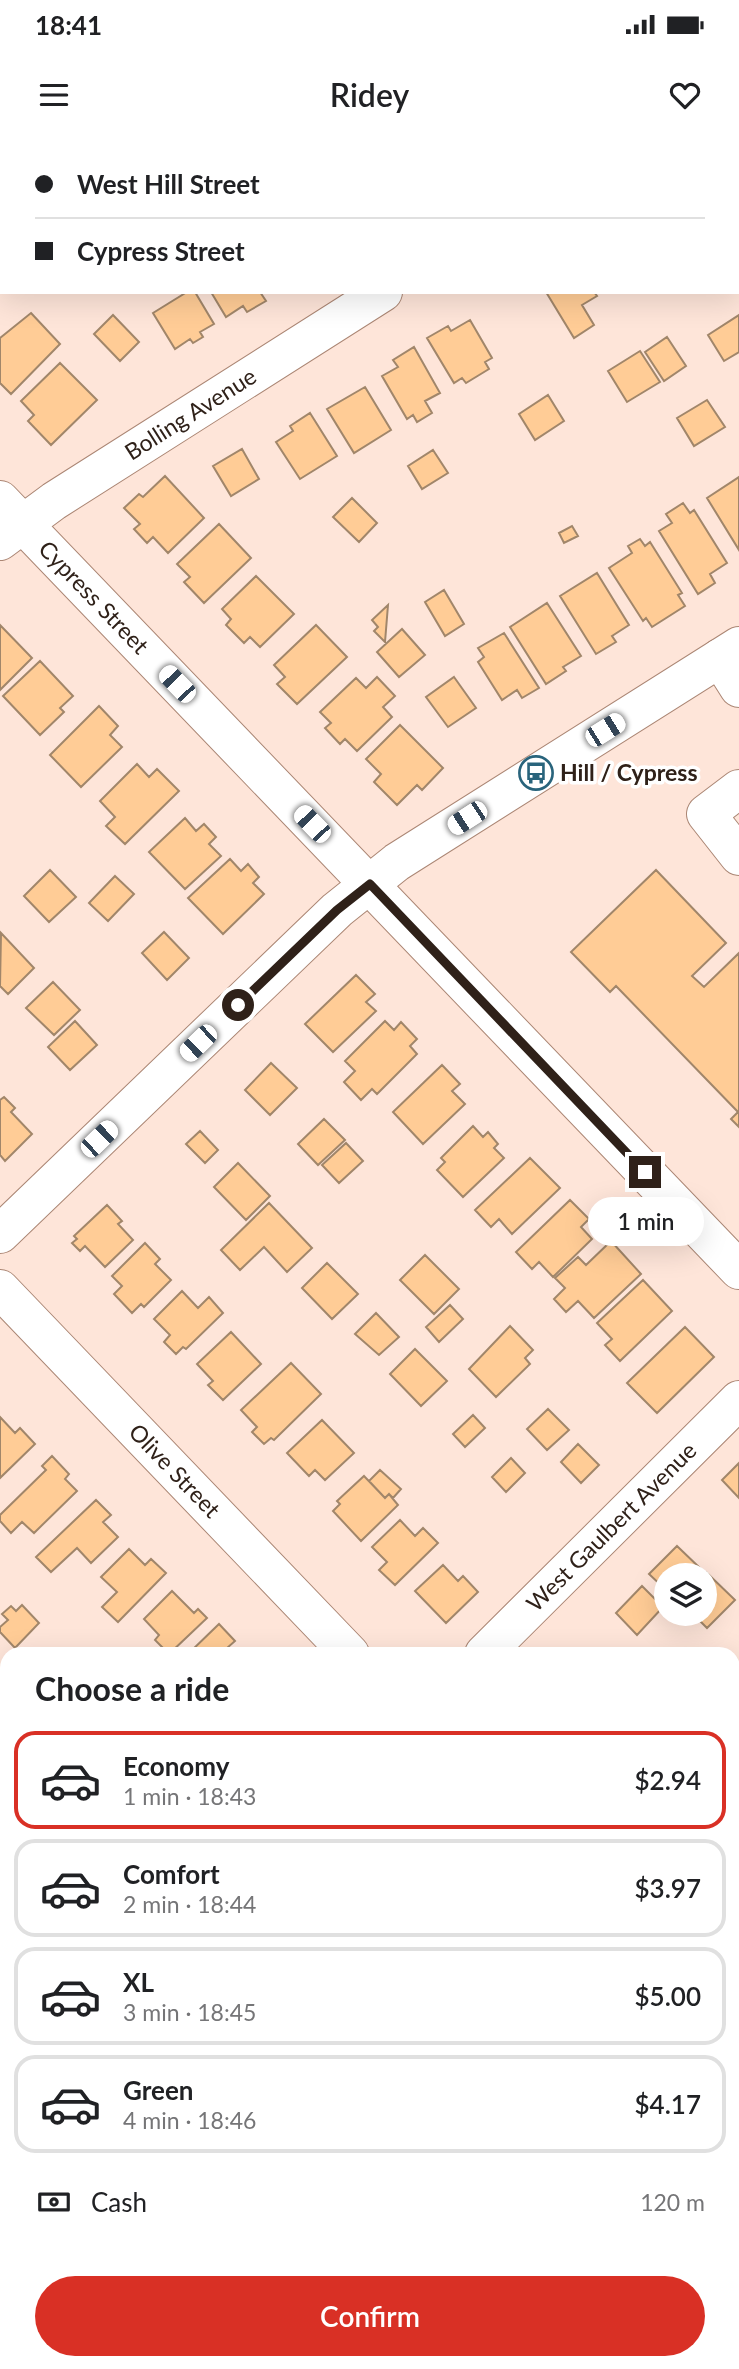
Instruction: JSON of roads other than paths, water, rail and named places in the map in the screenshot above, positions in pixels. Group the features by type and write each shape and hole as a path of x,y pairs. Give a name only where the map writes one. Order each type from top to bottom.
{"street":[{"name":"Bolling Avenue","path":"8,522 54,501 380,294"},
{"name":"Cypress Street","path":"8,522 370,884 739,1270"},
{"path":"0,1234 337,910 397,862 733,664"},
{"path":"739,789 706,814 739,856"},
{"name":"Olive Street","path":"0,1289 343,1647"},
{"name":"West Gaulbert Avenue","path":"491,1647 739,1400"}],"place":[{"name":"Hill / Cypress","path":"536,773"}]}
